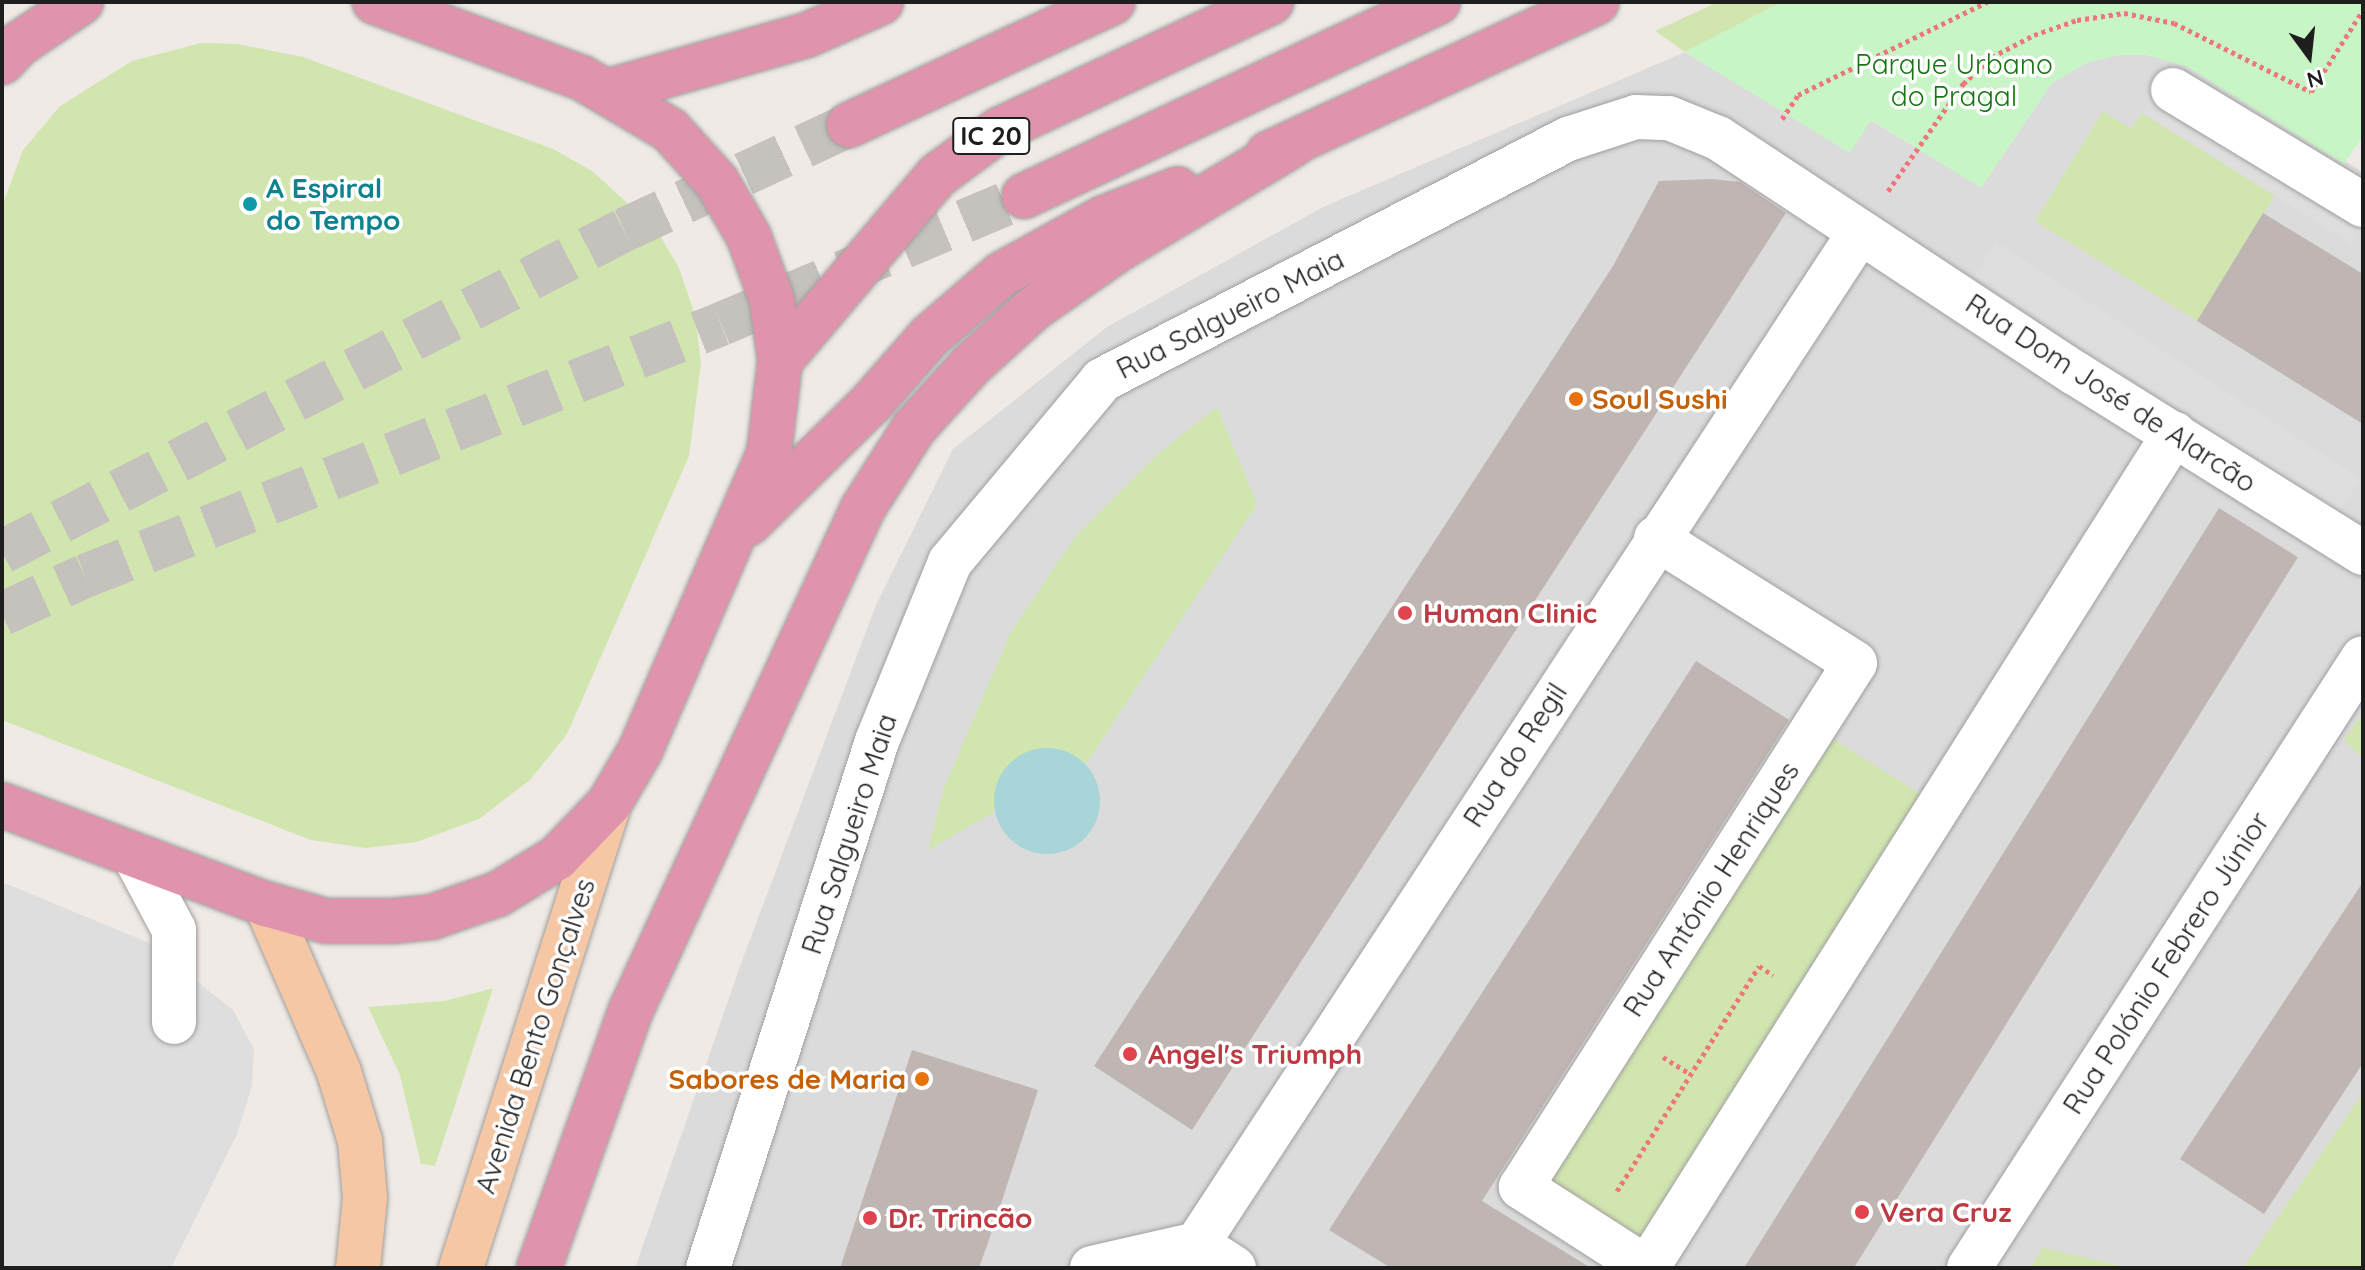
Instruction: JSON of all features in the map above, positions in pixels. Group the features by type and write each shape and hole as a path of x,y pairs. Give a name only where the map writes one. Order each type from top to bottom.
{"highway":[{"path":"2,62 19,44 81,2"},
{"path":"9,814 134,855 266,904 326,921 432,917 498,894 531,875 586,832 609,804 640,751 736,536 769,453 780,361 772,300 749,237 717,182 670,130 610,91 375,2"},
{"path":"610,91 807,35 881,2"},
{"path":"849,125 1113,2"},
{"name":"IC 20","path":"780,361 938,175 999,130 1271,2"},
{"path":"1024,196 1438,2"},
{"path":"736,536 872,402 930,336 1002,274 1104,218 1294,144 1597,2"},
{"path":"539,1268 631,1010 863,508 914,428 970,366 1034,308 1117,250 1294,144"}],"main road":[{"name":"Avenida Bento Gonçalves","path":"461,1268 609,804"},
{"path":"266,904 339,1072 360,1141 365,1198 358,1268"}],"street":[{"path":"2173,90 2363,205"},
{"name":"Rua Salgueiro Maia","path":"708,1268 877,741 950,562 1102,380 1568,139 1611,123 1669,118 1718,138 1860,232"},
{"name":"Rua Dom José de Alarcão","path":"1860,232 2363,553"},
{"name":"Rua do Regil","path":"1197,1244 1656,538 1860,232"},
{"name":"Rua António Henriques","path":"1656,538 1855,663 1521,1187 1647,1268 2174,434"},
{"name":"Rua Polónio Febrero Júnior","path":"1969,1268 2363,658"},
{"path":"134,855 174,930 174,1022"},
{"path":"1092,1268 1197,1244 1234,1268"}],"path":[{"path":"1753,161 1798,95 1987,2"},
{"path":"1860,232 1963,84 1992,57 2034,35 2077,20 2124,13 2174,23 2311,92 2363,10"},
{"path":"1591,1232 1759,966"}],"shaded area":[{"path":"1685,52 1849,152 1870,120 1981,187 2052,83 2088,62 2119,55 2147,55 2186,66 2363,172 2363,1268 635,1268 743,958 876,605 953,449 1107,327 1323,207"},
{"path":"2153,95 2362,226 2351,244 2142,113"},
{"path":"1996,242 2361,479 2339,512 1974,276"},
{"path":"2,882 147,942 233,1010 254,1049 252,1086 237,1134 171,1268 2,1268"}],"green space":[{"path":"1718,2 1782,2 1685,52 1655,31"},
{"name":"Parque Urbano do Pragal","path":"1782,2 2363,2 2363,136 2344,164 2186,66 2147,55 2119,55 2088,62 2052,83 1981,188 1871,120 1850,153 1685,52"},
{"path":"201,43 237,44 303,57 553,149 592,171 656,229 679,268 695,315 701,363 689,456 567,734 530,780 479,819 416,842 366,848 311,840 2,720 2,206 23,150 60,106 132,61"},
{"path":"2103,111 2131,129 2142,113 2275,195 2197,321 2035,221"},
{"path":"1217,407 1257,504 1086,764 1068,752 995,792 994,812 928,850 943,790 1011,632 1076,536 1158,454"},
{"path":"2363,713 2363,759 2344,740"},
{"path":"1826,735 1924,796 1644,1244 1546,1183"},
{"path":"493,988 435,1166 421,1164 400,1075 368,1007 445,1001"},
{"path":"2363,1093 2363,1268 2243,1268"},
{"path":"2043,1248 2131,1268 2030,1268"}],"water":[{"path":"1047,748 1067,752 1084,764 1096,781 1100,801 1096,821 1084,838 1067,850 1047,854 1027,850 1010,838 998,821 994,801 998,781 1010,764 1027,752"}],"building":[{"path":"1712,179 1740,182 1786,213 1192,1130 1094,1066 1613,266 1659,181"},
{"path":"2263,213 2363,274 2363,424 2197,321"},
{"path":"2219,508 2298,557 1854,1268 1744,1268"},
{"path":"1696,661 1789,720 1482,1201 1591,1268 1391,1268 1329,1230"},
{"path":"2363,882 2363,1063 2264,1214 2180,1159"},
{"path":"912,1050 1038,1090 994,1225 979,1268 840,1268"}],"tunnel":[{"path":"2,552 624,230 849,125"},
{"path":"2,614 85,576 721,324 1024,196"}],"place":[{"name":"A Espiral do Tempo","path":"250,204"},
{"name":"Soul Sushi","path":"1576,399"},
{"name":"Human Clinic","path":"1405,613"},
{"name":"Angel's Triumph","path":"1130,1054"},
{"name":"Sabores de Maria","path":"922,1079"},
{"name":"Vera Cruz","path":"1862,1212"},
{"name":"Dr. Trincão","path":"870,1218"}]}
